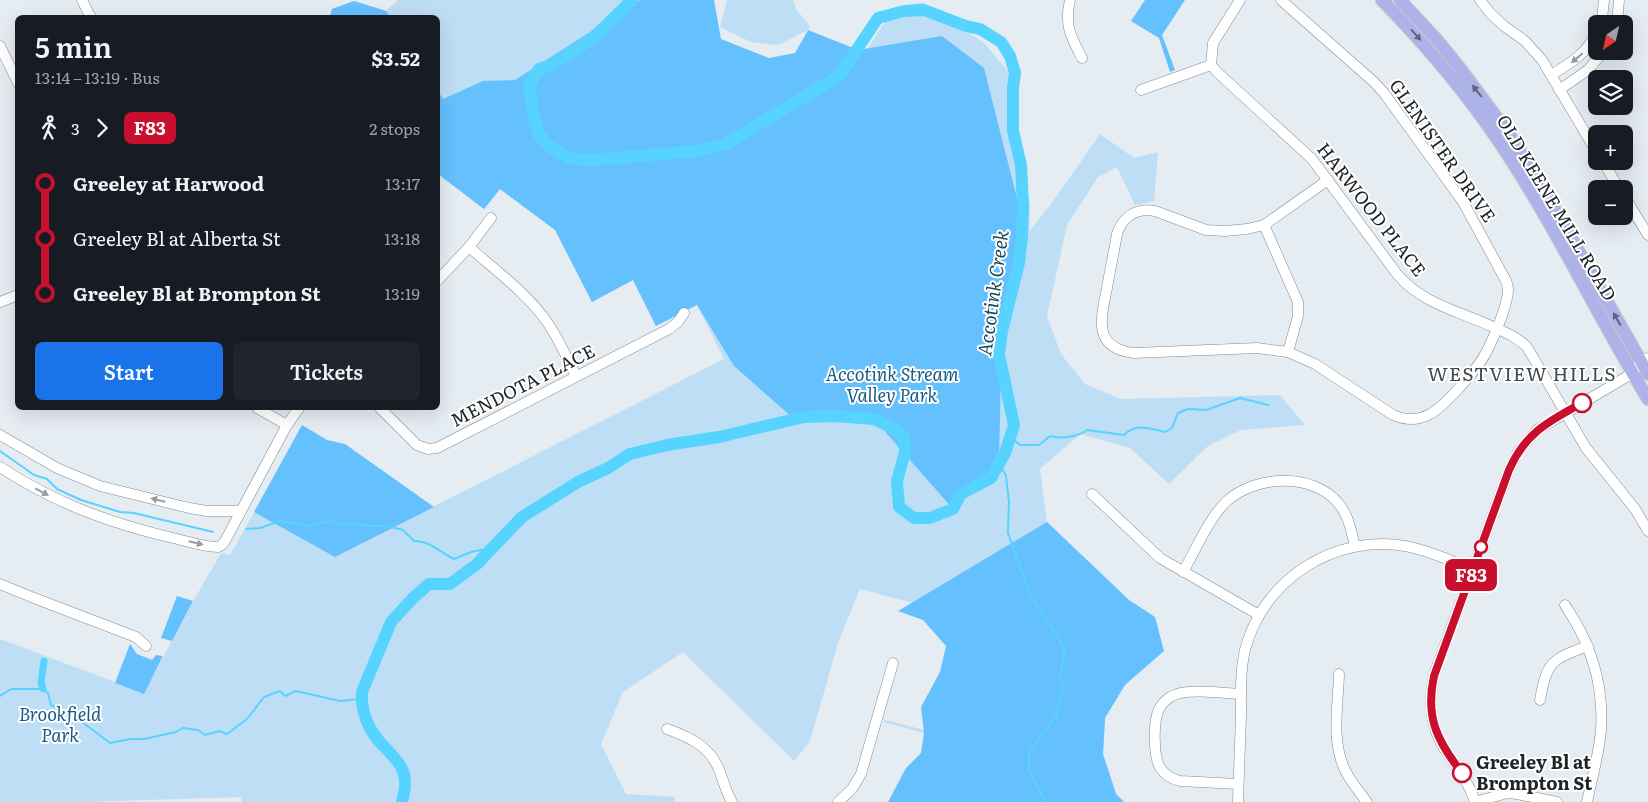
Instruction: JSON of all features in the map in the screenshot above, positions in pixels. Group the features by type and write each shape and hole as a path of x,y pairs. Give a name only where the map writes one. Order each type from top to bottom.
{"main road":[{"name":"OLD KEENE MILL ROAD","path":"1382,0 1446,70 1499,142 1535,201 1648,399"},
{"name":"OLD KEENE MILL ROAD","path":"1400,0 1459,67 1512,138 1645,360 1648,373"}],"street":[{"path":"82,0 90,15"},
{"path":"1070,0 1067,23 1082,58"},
{"path":"1142,90 1211,65 1213,43 1240,0"},
{"name":"GLENISTER DRIVE","path":"1281,0 1374,82 1384,94 1462,202 1506,279 1508,285 1507,299 1484,357 1475,370 1440,408 1421,418 1410,419 1393,415 1315,364 1288,352 1257,348 1134,353 1116,349 1107,341 1102,332 1102,316 1117,234 1127,217 1139,211 1155,211 1197,227 1216,231 1247,229 1264,225 1328,180"},
{"path":"1480,0 1504,26 1534,49 1588,138"},
{"path":"1602,15 1604,0"},
{"path":"1617,15 1619,0"},
{"path":"0,46 15,77"},
{"path":"1551,75 1577,59 1588,47"},
{"path":"1559,90 1588,70 1596,60"},
{"name":"HARWOOD PLACE","path":"1211,65 1312,158 1397,274 1412,290 1429,300 1514,336 1527,347 1586,448 1636,509 1648,530"},
{"path":"1633,211 1648,235"},
{"path":"440,278 469,247 491,218"},
{"path":"1264,225 1298,302 1298,316 1288,352"},
{"path":"469,247 541,314 553,331 576,376"},
{"path":"0,302 15,296"},
{"name":"MENDOTA PLACE","path":"382,410 417,444 432,449 444,445 669,329 678,322 684,313"},
{"path":"1557,802 1507,793 1475,802 1469,786 1438,738 1432,720 1430,702 1434,676 1509,470 1518,452 1537,430 1633,373 1645,360"},
{"path":"1633,373 1648,373"},
{"path":"261,410 287,424"},
{"path":"0,467 38,490 85,512 152,533 214,547 222,545 287,424 298,410"},
{"path":"0,435 57,468 100,486 189,508 206,511 241,511"},
{"path":"1183,572 1212,520 1224,504 1243,490 1268,482 1302,482 1317,487 1328,494 1346,514 1355,546"},
{"path":"1092,494 1153,552 1183,572 1259,615"},
{"path":"1238,802 1241,694 1245,650 1259,615 1278,589 1300,570 1324,556 1355,546 1378,544 1406,547 1473,570"},
{"path":"0,584 136,637 146,646"},
{"path":"1565,605 1588,646 1598,684 1601,718 1599,743 1587,802"},
{"path":"1540,700 1545,675 1554,662 1564,655 1588,646"},
{"path":"838,802 852,789 861,774 893,663"},
{"path":"1339,674 1337,730 1340,757 1349,777 1367,802"},
{"path":"1238,784 1174,780 1161,770 1157,761 1155,747 1157,716 1163,703 1171,696 1184,692 1241,694"},
{"path":"667,729 690,737 707,751 716,763 725,790 732,802"}],"green space":[{"name":"Accotink Stream Valley Park","path":"398,0 652,0 575,68 863,56 893,9 922,2 984,43 1008,71 1030,206 1029,232 1100,134 1134,158 1158,152 1154,201 1135,205 1117,167 1098,177 1067,225 1047,316 1061,354 1085,384 1121,399 1280,395 1305,425 1241,430 1208,446 1169,484 1130,448 1080,434 1040,469 1047,522 1129,600 1155,617 1116,661 1105,718 1103,754 1116,794 1124,802 943,738 884,722 885,720 944,735 971,638 920,605 860,589 839,640 810,741 794,761 683,652 623,692 601,744 626,794 675,797 675,802 241,802 242,797 83,802 0,802 0,639 144,693 221,553 230,555 255,511 336,556 724,359 697,305 656,326 633,280 592,302 555,230 500,189 484,209 440,176 440,15 330,15 332,9 354,1 386,11"},
{"path":"640,0 714,0 721,39 769,58 795,53 808,30 858,50 942,36 984,68 1022,218 1001,366 999,463 953,509 874,419 794,419 734,366 697,305 656,326 633,280 592,302 555,230 500,189 484,209 440,176 440,94 443,99 483,81 515,80"},
{"path":"727,0 793,0 796,9 810,26 808,30 778,45 751,42 720,27"},
{"path":"1145,0 1185,0 1162,35 1175,70 1170,72 1159,38 1131,21"},
{"path":"354,1 386,11 389,15 330,15 332,9"},
{"path":"302,425 327,440 345,444 434,507 335,557 254,512"},
{"path":"1047,522 1129,600 1155,617 1164,651 1125,685 1105,718 1103,754 1116,794 1124,802 888,802 906,768 921,753 924,733 921,707 940,672 946,646 923,620 898,611"},
{"path":"177,596 193,601 172,641 161,638"},
{"path":"130,644 137,654 152,660 156,655 163,656 144,694 115,683"}],"waterway":[{"name":"Accotink Creek","path":"402,802 405,790 402,770 396,759 378,740 371,729 366,718 362,699 362,692 391,622 429,584 450,584 477,564 522,517 578,482 608,468 630,454 667,445 719,437 804,417 834,416 874,419 897,430 904,438 905,452 897,481 899,507 914,518 930,518 953,509 961,494 991,478 1005,453 1014,425 999,355 1002,331 1019,263 1023,206 1021,165 1013,131 1015,73 1010,56 1001,42 980,29 966,26 924,10 904,11 878,18 839,76 726,144 698,151 587,160 569,158 550,147 539,135 534,121 530,84 539,69 551,65 593,38 632,0"},
{"path":"1010,437 1020,445 1039,445 1050,436 1069,437 1087,430 1124,435 1129,431 1139,428 1149,428 1165,432 1172,428 1178,413 1188,409 1206,410 1240,398 1268,405"},
{"path":"0,451 34,475 47,479 57,489 81,500 120,512 134,513 213,532"},
{"path":"999,463 1006,476 1009,502 1008,533 1030,595 1058,637 1065,653 1060,676 1063,688 1056,716 1029,753 1029,771 1046,802"},
{"path":"246,529 260,528 280,521 311,526 330,521 342,525 351,523 387,526 403,530 414,541 430,545 454,559 471,552 495,547"},
{"path":"43,689 41,683 44,661"},
{"path":"0,696 11,689 43,689 48,693 51,705 82,722 110,743 131,739 144,739 176,732 183,728 198,730 205,735 220,731 227,734 247,719 264,697 280,691 285,696 296,691 340,701 361,699"}],"bus line":[{"name":"F83","path":"1462,773 1442,746 1432,720 1430,702 1434,676 1514,459 1526,441 1537,430 1582,403"}],"place":[{"name":"Greeley Bl at Brompton St","path":"1462,773"}],"district":[{"name":"WESTVIEW HILLS","path":"1522,374"}],"park label":[{"name":"Brookfield Park","path":"60,725"}]}
